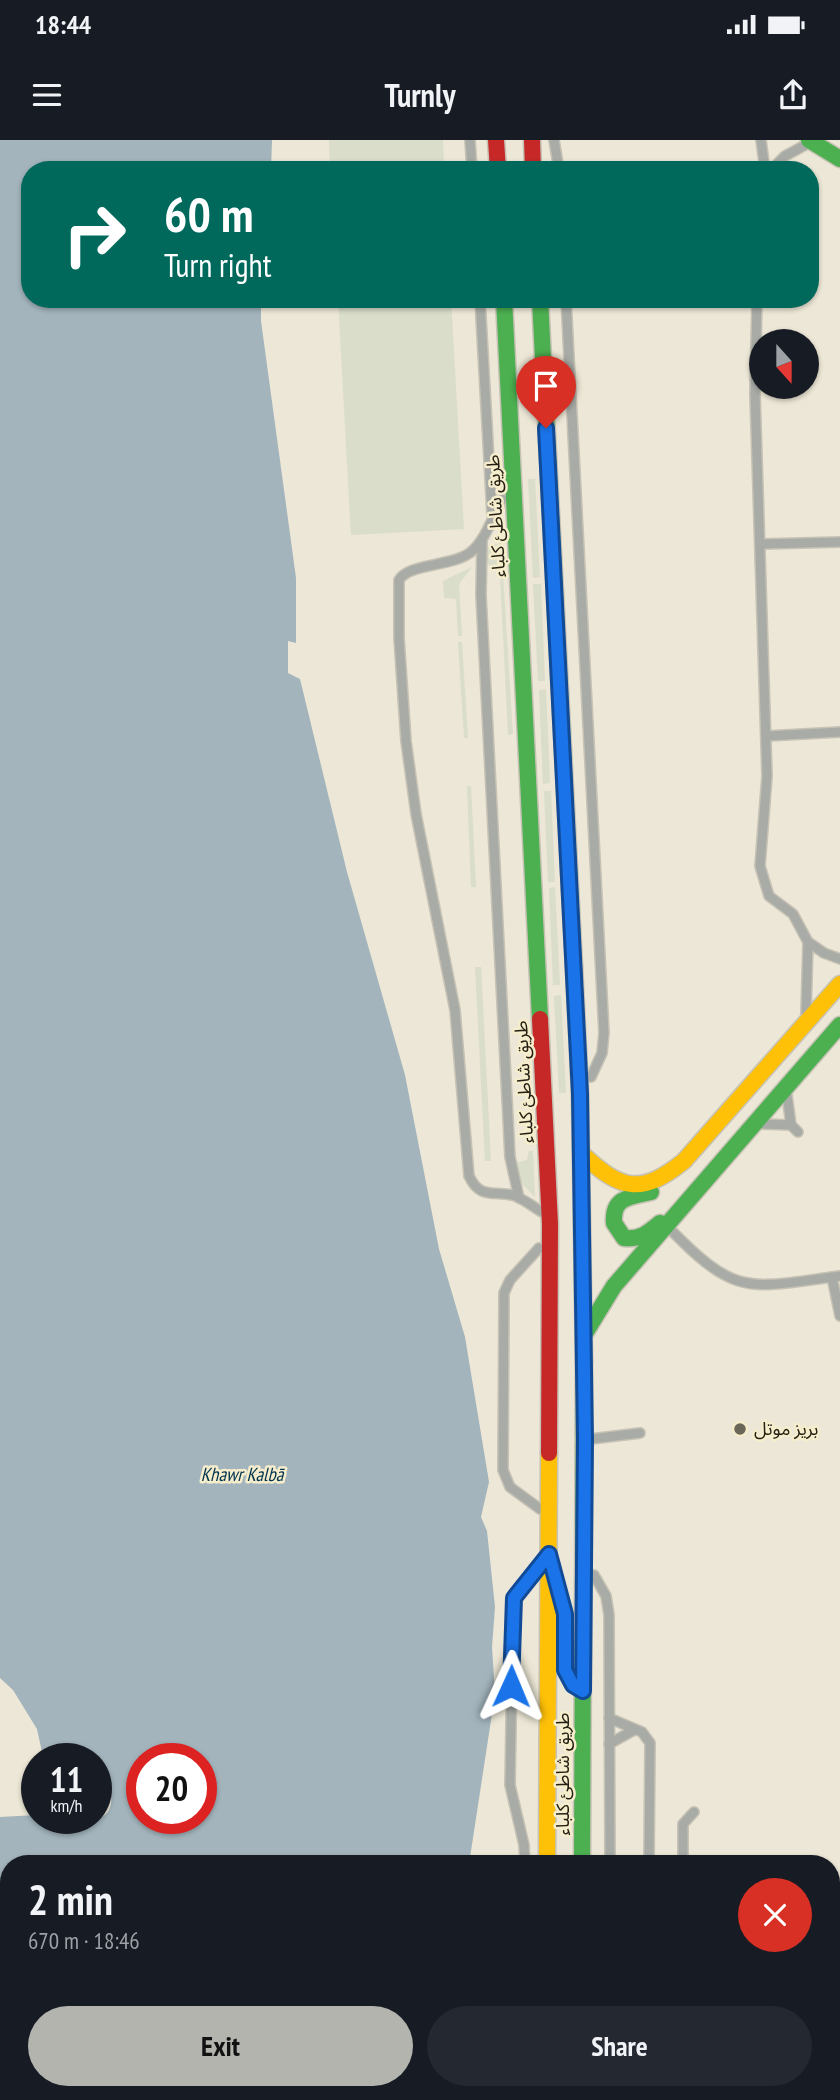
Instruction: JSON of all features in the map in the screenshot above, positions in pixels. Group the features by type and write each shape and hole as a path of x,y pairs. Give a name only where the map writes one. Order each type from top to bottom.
{"main road":[{"path":"496,140 497,161"},
{"path":"532,140 533,161"},
{"path":"810,141 840,159"},
{"name":"طريق شاطئ كلباء","path":"505,308 550,1220 547,1855"},
{"path":"536,308 541,317"},
{"name":"طريق شاطئ كلباء","path":"540,308 582,1154 585,1439 582,1855"},
{"path":"691,1195 640,1240 627,1240 614,1226 613,1214 617,1203 627,1196 649,1193 664,1186 676,1175 684,1161 840,984"},
{"path":"584,1335 614,1286 668,1227 691,1195 840,1025"},
{"path":"582,1154 615,1182 635,1187 656,1182 684,1161"},
{"path":"549,1554 565,1614"},
{"path":"567,1675 573,1685 583,1691"}],"lane":[{"path":"470,140 471,161"},
{"path":"554,140 558,161"},
{"path":"761,140 764,161"},
{"path":"780,161 810,141"},
{"path":"481,308 493,516"},
{"path":"566,308 604,1033 599,1063 580,1094"},
{"path":"757,308 755,394 767,736 761,879 768,896 798,920 808,942 808,1000 803,1025"},
{"path":"513,479 483,538 463,558 406,572 399,580 401,689 416,814 455,1010 470,1176 477,1189 484,1194 519,1198 550,1220 536,1252 507,1286 503,1352 504,1476 510,1487 549,1516"},
{"path":"483,538 481,595 510,1157 519,1198"},
{"path":"762,544 840,542"},
{"path":"767,736 840,732"},
{"path":"808,942 824,953 840,959"},
{"path":"751,1125 795,1128 788,1084"},
{"path":"668,1227 705,1265 732,1280 762,1285 836,1276 840,1316"},
{"path":"585,1439 640,1433"},
{"path":"524,1855 523,1838 510,1785 513,1604 517,1591 549,1554"},
{"path":"584,1562 603,1588 608,1606 610,1855"},
{"path":"609,1718 646,1735 651,1748 649,1855"},
{"path":"610,1744 634,1730"},
{"path":"683,1855 682,1825 694,1812"}],"green space":[{"path":"329,140 443,140 444,161 330,161"},
{"path":"338,308 452,308 464,529 351,535"},
{"path":"528,479 535,479 540,577 533,578"},
{"path":"501,543 513,734 508,735 500,575 486,562 487,545"},
{"path":"472,567 459,584 462,636 458,636 456,599 444,598 443,581"},
{"path":"533,584 541,584 545,681 538,681"},
{"path":"458,642 462,642 468,738 464,738"},
{"path":"546,689 550,783 543,784 539,690"},
{"path":"467,786 471,786 476,887 471,887"},
{"path":"544,791 551,791 555,882 548,882"},
{"path":"555,887 560,985 553,985 549,888"},
{"path":"475,967 481,967 491,1161 485,1161"},
{"path":"561,995 566,1093 559,1093 554,996"},
{"path":"529,1151 533,1151 535,1197 522,1184 516,1163 527,1160"}],"water":[{"name":"Khawr Kalbā","path":"0,140 272,140 271,161 21,161 21,308 261,308 296,578 296,643 288,641 288,673 300,679 347,872 405,1075 439,1249 465,1337 489,1482 481,1517 487,1531 495,1607 492,1647 495,1694 470,1855 0,1855 0,1817 21,1816 21,1834 112,1834 112,1743 40,1743 37,1729 13,1690 0,1678"}],"traffic: fast":[{"path":"809,140 840,159"},
{"path":"504,308 540,1019"},
{"path":"540,308 574,966"},
{"path":"584,1335 614,1286 840,1025"},
{"path":"651,1192 619,1203 614,1214 614,1223 624,1238 644,1235 660,1223"},
{"path":"582,1855 584,1361"}],"traffic: slow":[{"path":"582,1154 608,1175 632,1184 643,1184 669,1172 684,1161 840,984"},
{"path":"547,1855 549,1453"}],"traffic: jam":[{"path":"496,140 497,161"},
{"path":"532,140 533,161"},
{"path":"574,966 580,1093 584,1361"},
{"path":"540,1019 550,1224 549,1453"}],"place":[{"name":"بريز موتل","path":"740,1429"}],"route":[{"path":"511,1686 514,1598 522,1584 549,1554 564,1600 565,1670 569,1681 583,1691 585,1439 582,1154 546,428"}]}
